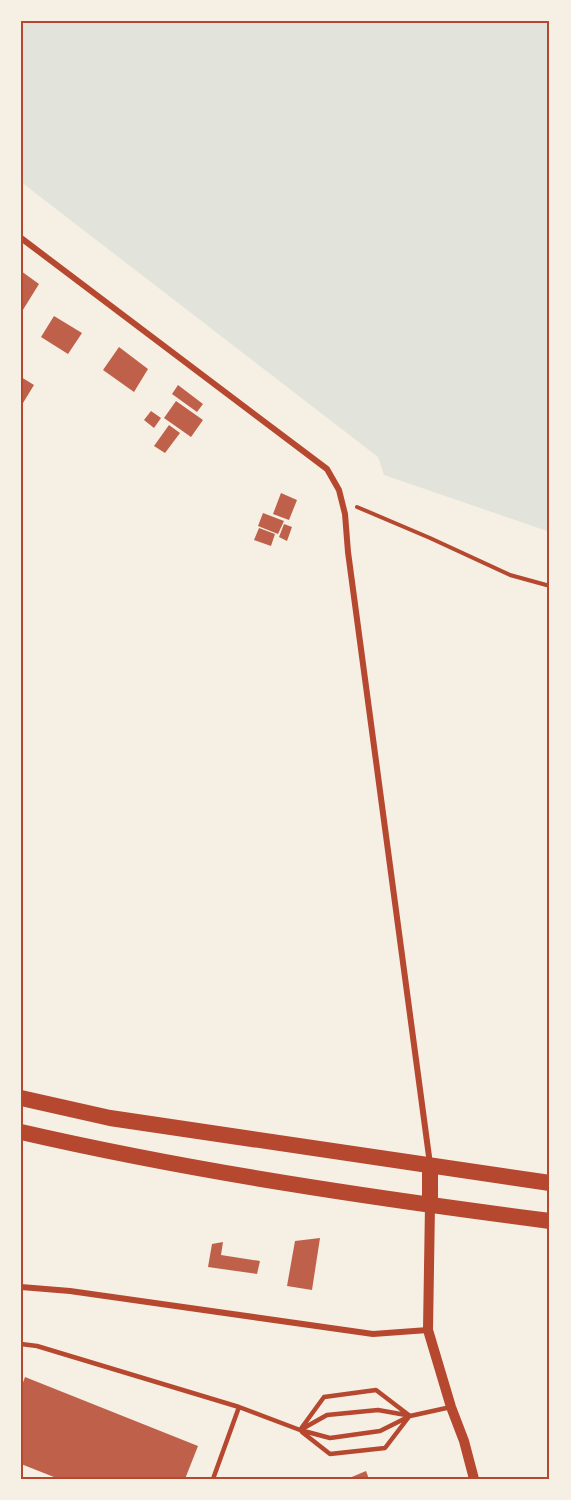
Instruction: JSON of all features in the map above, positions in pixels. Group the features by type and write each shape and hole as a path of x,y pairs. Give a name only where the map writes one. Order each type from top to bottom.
{"highway":[{"path":"21,1098 110,1119 550,1183"},
{"path":"21,1132 110,1152 430,1205 550,1221"},
{"path":"430,1166 430,1205"}],"street":[{"path":"21,238 327,469 339,490 430,1166"},
{"path":"430,1205 428,1330 474,1479"},
{"path":"21,1287 70,1291 373,1334 428,1330"}],"lane":[{"path":"21,1344 37,1346 238,1407 300,1430 330,1438 380,1431 410,1416 451,1407"},
{"path":"300,1430 324,1397 376,1389 410,1416"},
{"path":"213,1479 238,1407"},
{"path":"300,1430 327,1415 378,1410 410,1416"},
{"path":"300,1430 330,1454 385,1448 410,1416"}],"path":[{"path":"342,500 430,537 510,575 550,586"}],"shaded area":[{"path":"21,21 550,21 550,532 384,475 378,457 21,182"}],"building":[{"path":"21,271 39,284 21,313"},
{"path":"54,316 82,333 68,354 41,337"},
{"path":"119,347 148,369 134,392 103,370"},
{"path":"21,377 34,385 23,403 21,402"},
{"path":"178,385 203,404 197,412 172,394"},
{"path":"176,401 203,420 191,437 164,418"},
{"path":"151,411 161,418 154,428 144,420"},
{"path":"169,425 180,433 165,453 154,446"},
{"path":"281,493 297,500 289,520 273,514"},
{"path":"263,513 284,521 278,534 258,526"},
{"path":"284,524 292,527 287,541 279,537"},
{"path":"259,528 275,534 271,546 254,540"},
{"path":"320,1238 312,1290 287,1286 295,1241"},
{"path":"223,1242 221,1255 260,1261 257,1274 208,1267 212,1244"},
{"path":"25,1377 198,1446 185,1479 59,1479 21,1464 21,1388"},
{"path":"366,1471 369,1479 347,1479"}]}
